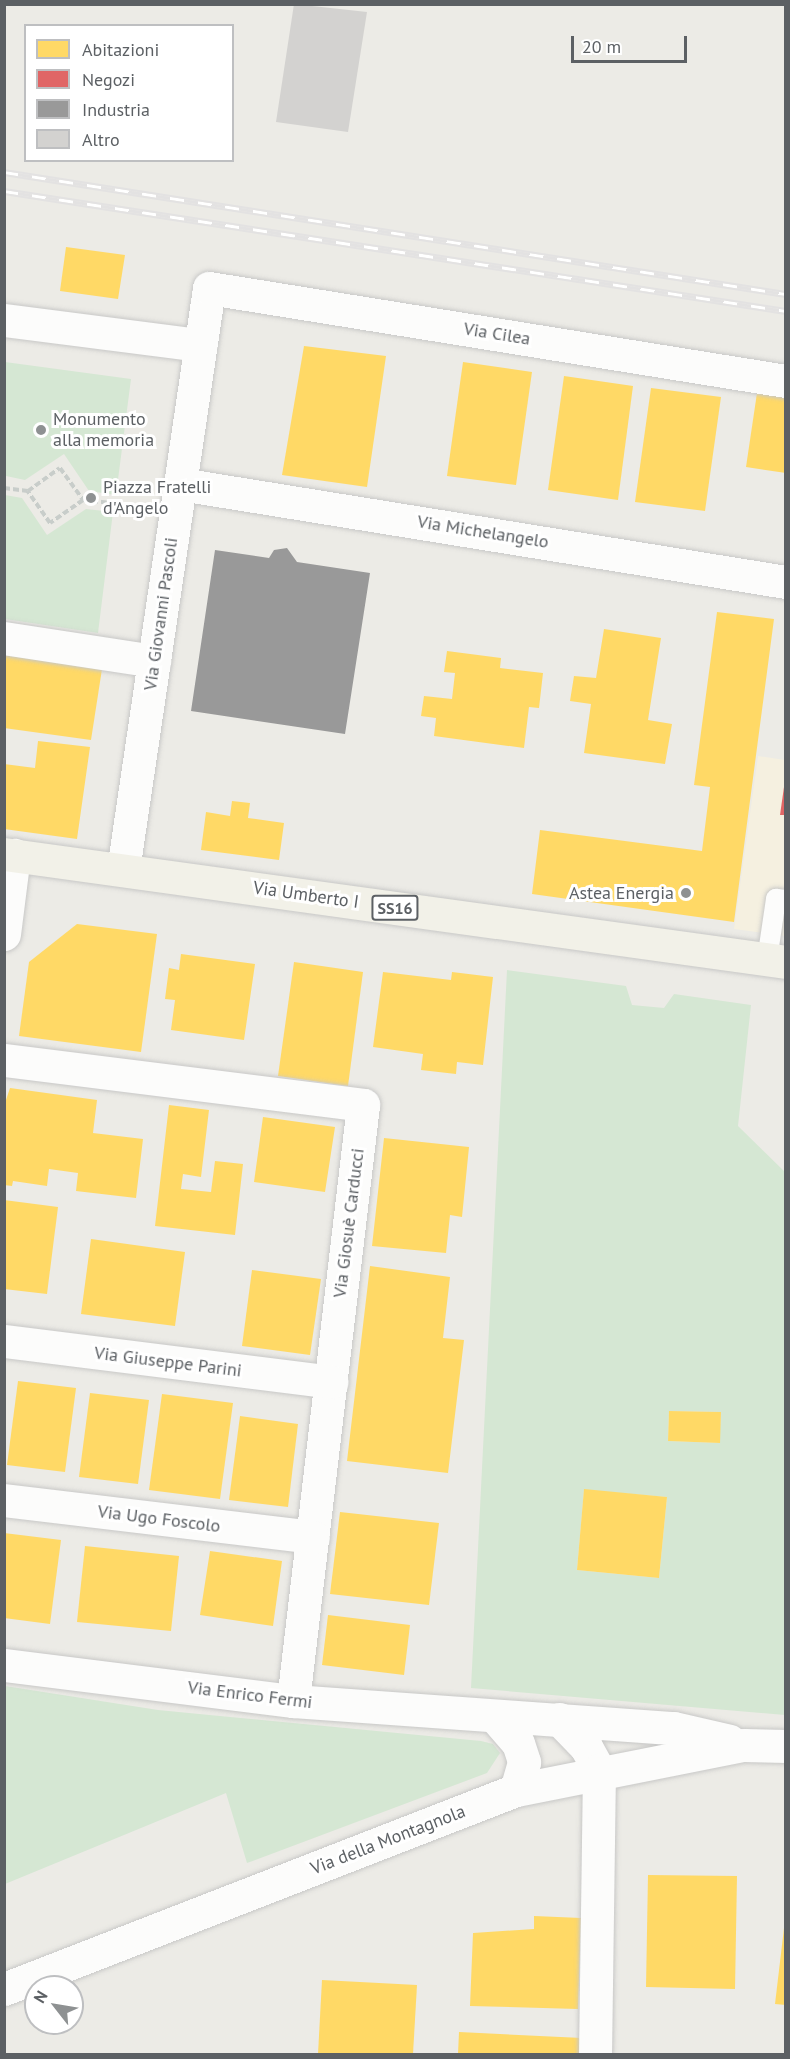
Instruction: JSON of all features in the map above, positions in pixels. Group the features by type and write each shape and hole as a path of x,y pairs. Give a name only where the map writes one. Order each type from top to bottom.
{"main road":[{"name":"Via Umberto I","path":"9,855 776,961"}],"street":[{"name":"Via Giovanni Pascoli","path":"123,870 209,288"},
{"name":"Via Cilea","path":"209,288 786,381"},
{"path":"4,320 200,345"},
{"name":"Via Michelangelo","path":"180,484 786,582"},
{"path":"4,638 154,661"},
{"path":"4,934 9,855"},
{"name":"Via Giosuè Carducci","path":"4,1060 363,1105 293,1701"},
{"name":"Via Giuseppe Parini","path":"4,1341 331,1382"},
{"name":"Via Ugo Foscolo","path":"4,1500 313,1537"},
{"name":"Via Enrico Fermi","path":"4,1665 293,1701 496,1718 559,1719 674,1728 744,1745"},
{"path":"496,1718 521,1753 516,1790"},
{"path":"559,1719 586,1747 599,1770 595,2055"},
{"name":"Via della Montagnola","path":"4,1989 516,1790 599,1770 744,1745 786,1746"}],"lane":[{"path":"776,961 776,898 786,900"}],"path":[{"path":"4,488 28,491 60,468 83,500"},
{"path":"28,491 50,523 83,500 121,504"}],"shaded area":[{"path":"758,756 785,760 785,936 734,929"}],"green space":[{"path":"5,362 131,379 116,495 89,491 64,454 25,480 6,476"},
{"path":"5,495 22,498 47,535 86,509 113,512 98,633 5,619"},
{"path":"507,970 626,986 632,1005 664,1008 674,994 751,1005 738,1126 786,1173 785,1715 471,1688","holes":["669,1411 721,1412 719,1443 668,1441","584,1490 667,1497 659,1578 577,1570"]},
{"path":"5,1686 158,1710 481,1741 493,1744 500,1753 487,1773 247,1863 226,1793 5,1884"}],"building: Abitazioni":[{"path":"66,247 125,255 118,299 60,291"},
{"path":"304,346 386,356 367,487 282,475"},
{"path":"463,362 532,372 516,485 447,476"},
{"path":"564,376 633,386 618,500 548,490"},
{"path":"651,388 721,397 705,511 635,502"},
{"path":"757,393 786,397 786,473 746,467"},
{"path":"717,612 774,619 734,922 532,894 540,830 702,851 710,787 694,785"},
{"path":"604,629 661,638 648,720 672,724 665,764 584,753 591,704 570,701 574,676 596,678"},
{"path":"447,651 501,658 500,668 543,673 539,708 529,707 524,748 434,736 436,718 421,716 424,696 452,699 455,673 444,672"},
{"path":"4,655 102,669 91,740 4,728"},
{"path":"38,741 90,747 77,839 4,829 4,764 35,768"},
{"path":"232,801 250,803 248,818 284,823 279,860 201,850 206,812 230,816"},
{"path":"77,924 157,934 141,1052 19,1036 29,962"},
{"path":"181,954 255,964 244,1040 171,1030 175,1000 165,999 169,968 179,970"},
{"path":"294,962 363,972 348,1086 278,1076"},
{"path":"383,972 451,980 452,972 493,977 483,1065 457,1062 456,1074 421,1070 423,1054 373,1047"},
{"path":"10,1088 97,1100 93,1133 143,1139 136,1198 76,1191 78,1173 49,1169 47,1186 13,1181 12,1186 4,1185 4,1106"},
{"path":"169,1105 209,1110 201,1177 183,1174 181,1189 211,1192 215,1161 243,1164 235,1235 155,1226"},
{"path":"263,1117 335,1127 325,1192 254,1182"},
{"path":"384,1138 469,1147 462,1217 450,1215 446,1253 372,1246"},
{"path":"4,1200 58,1207 47,1294 4,1289"},
{"path":"91,1239 185,1252 175,1326 81,1314"},
{"path":"370,1266 450,1277 443,1338 464,1340 448,1473 347,1461"},
{"path":"252,1270 321,1279 310,1355 242,1346"},
{"path":"18,1381 76,1388 65,1472 7,1465"},
{"path":"90,1393 149,1400 138,1484 79,1477"},
{"path":"162,1394 233,1403 220,1499 149,1490"},
{"path":"669,1411 721,1412 720,1443 668,1441"},
{"path":"240,1416 298,1424 288,1507 229,1500"},
{"path":"584,1489 667,1497 659,1578 577,1570"},
{"path":"340,1512 439,1523 429,1605 330,1594"},
{"path":"4,1533 61,1540 50,1624 4,1618"},
{"path":"85,1546 179,1556 171,1631 77,1622"},
{"path":"210,1551 282,1561 273,1626 200,1615"},
{"path":"328,1615 410,1625 404,1675 322,1665"},
{"path":"648,1875 737,1876 735,1989 646,1987"},
{"path":"534,1916 581,1918 578,2009 470,2006 473,1933 534,1929"},
{"path":"784,1928 786,1929 786,2005 775,2004"},
{"path":"322,1980 417,1985 413,2054 318,2054"},
{"path":"459,2032 582,2038 582,2054 458,2054"}],"building: Negozi":[{"path":"784,787 786,787 786,815 780,815"}],"building: Industria":[{"path":"287,548 297,562 370,573 345,734 191,711 215,550 269,558 274,550"}],"building: Altro":[{"path":"294,4 367,12 348,132 276,122"}],"railway":[{"path":"4,172 786,294"},
{"path":"4,191 786,311"}],"place":[{"name":"Monumento alla memoria","path":"41,430"},
{"name":"Piazza Fratelli d'Angelo","path":"91,498"},
{"name":"Astea Energia","path":"686,893"}]}
